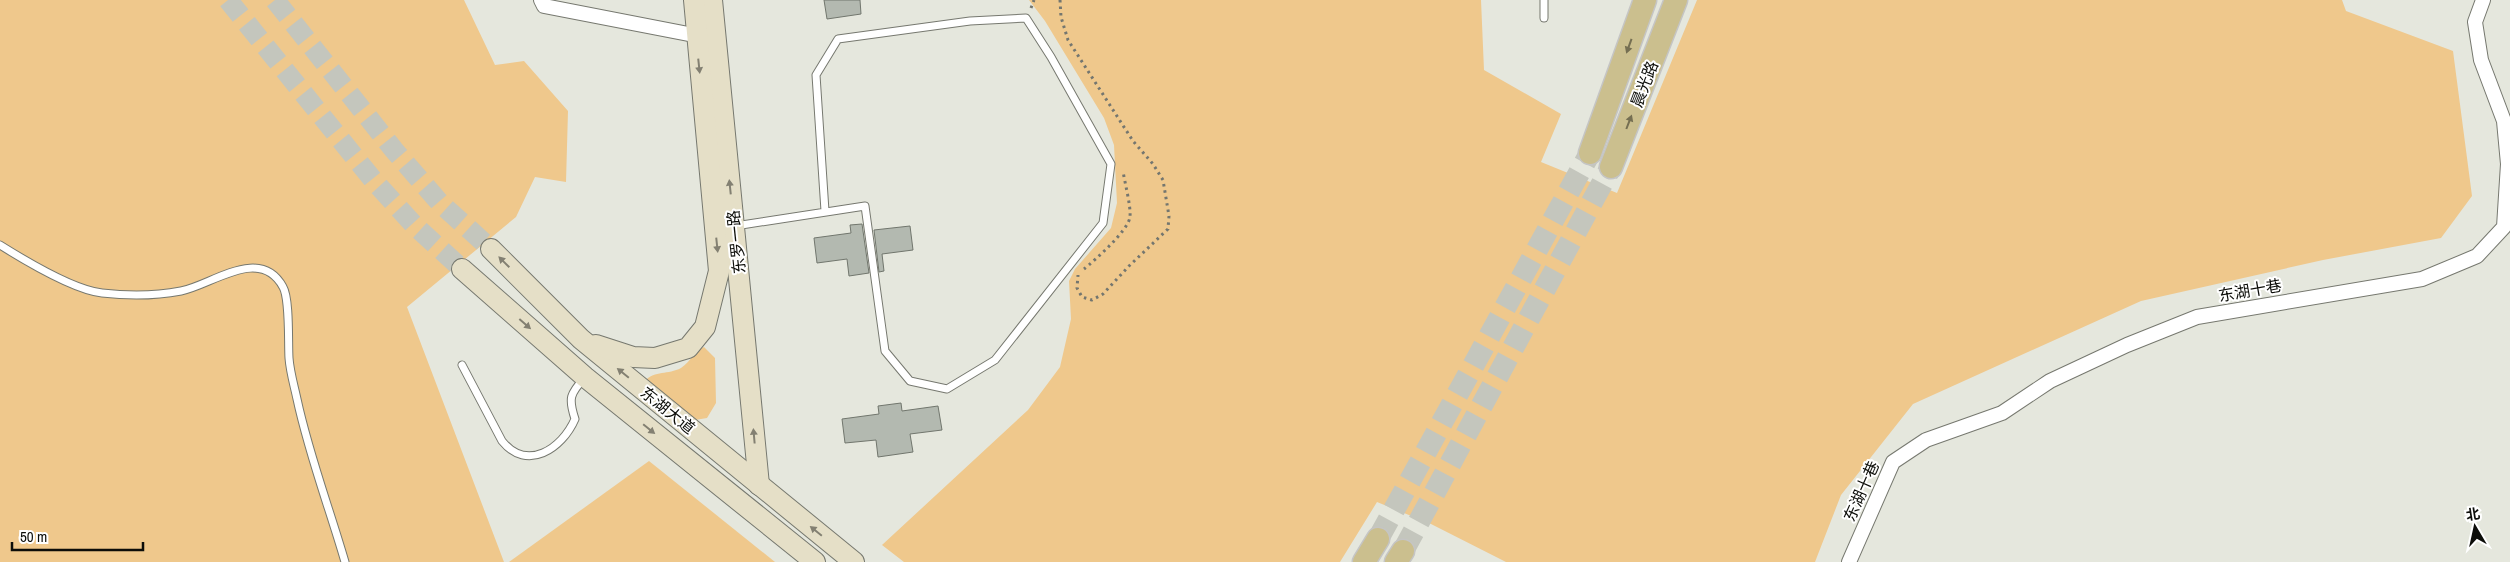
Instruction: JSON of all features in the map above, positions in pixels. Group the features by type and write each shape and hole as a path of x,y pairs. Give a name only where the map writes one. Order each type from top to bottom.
{"main road":[{"name":"东罗一路","path":"694,0 706,37 734,226 759,485"},
{"name":"东罗一路","path":"581,339 633,357 655,358 688,348 705,328 720,271 706,37 712,0"},
{"name":"晨光路","path":"1590,153 1645,0"},
{"name":"晨光路","path":"1611,167 1676,0"},
{"name":"东湖大道","path":"491,249 581,339 854,562"},
{"name":"东湖大道","path":"462,269 585,377 815,562"},
{"path":"1364,562 1378,539"}],"street":[{"path":"541,0 544,6 706,37"},
{"name":"东湖十巷","path":"1849,562 1893,462 1926,440 2002,413 2050,381 2127,345 2198,317 2422,279 2477,256 2504,227 2508,164 2504,121 2481,60 2475,22 2483,0"}],"lane":[{"path":"1544,0 1544,18"},
{"path":"734,226 865,206 885,351 910,380 947,389 994,360 1103,223 1111,164 1051,57 1026,18 970,21 838,39 816,75 825,211"},
{"path":"0,245 56,277 99,293 137,296 183,291 226,273 254,267 271,273 284,287 289,359 306,442 345,562"},
{"path":"462,366 502,441 511,452 527,456 546,452 568,434 575,419 570,402 573,390 585,377"}],"shaded area":[{"path":"0,0 464,0 495,65 524,61 568,111 566,182 535,177 516,217 407,307 504,562 0,562"},
{"path":"1029,0 1481,0 1484,70 1561,114 1541,162 1617,193 1697,0 2342,0 2346,11 2453,51 2472,196 2441,238 2323,260 2141,301 1913,404 1841,495 1815,562 1506,562 1431,524 1377,502 1340,562 904,562 882,545 1028,410 1060,367 1071,319 1069,281 1075,269 1111,228 1117,203 1114,145 1104,118 1045,21"},
{"path":"704,347 715,358 716,403 707,418 689,421 645,381 653,375 681,368"},
{"path":"649,461 775,562 509,562"}],"building":[{"path":"824,0 860,0 861,14 827,19"},
{"path":"862,224 869,273 849,276 847,259 817,263 814,238 851,233 850,225"},
{"path":"910,226 913,250 882,254 884,271 879,272 874,230"},
{"path":"901,403 902,411 938,406 942,430 910,434 913,452 878,457 876,440 845,443 842,419 879,414 878,406"}],"tunnel":[{"path":"228,0 374,181 416,227 462,269"},
{"path":"275,0 394,150 440,203 491,249"},
{"path":"1378,539 1590,153"},
{"path":"1403,551 1611,167"}]}
